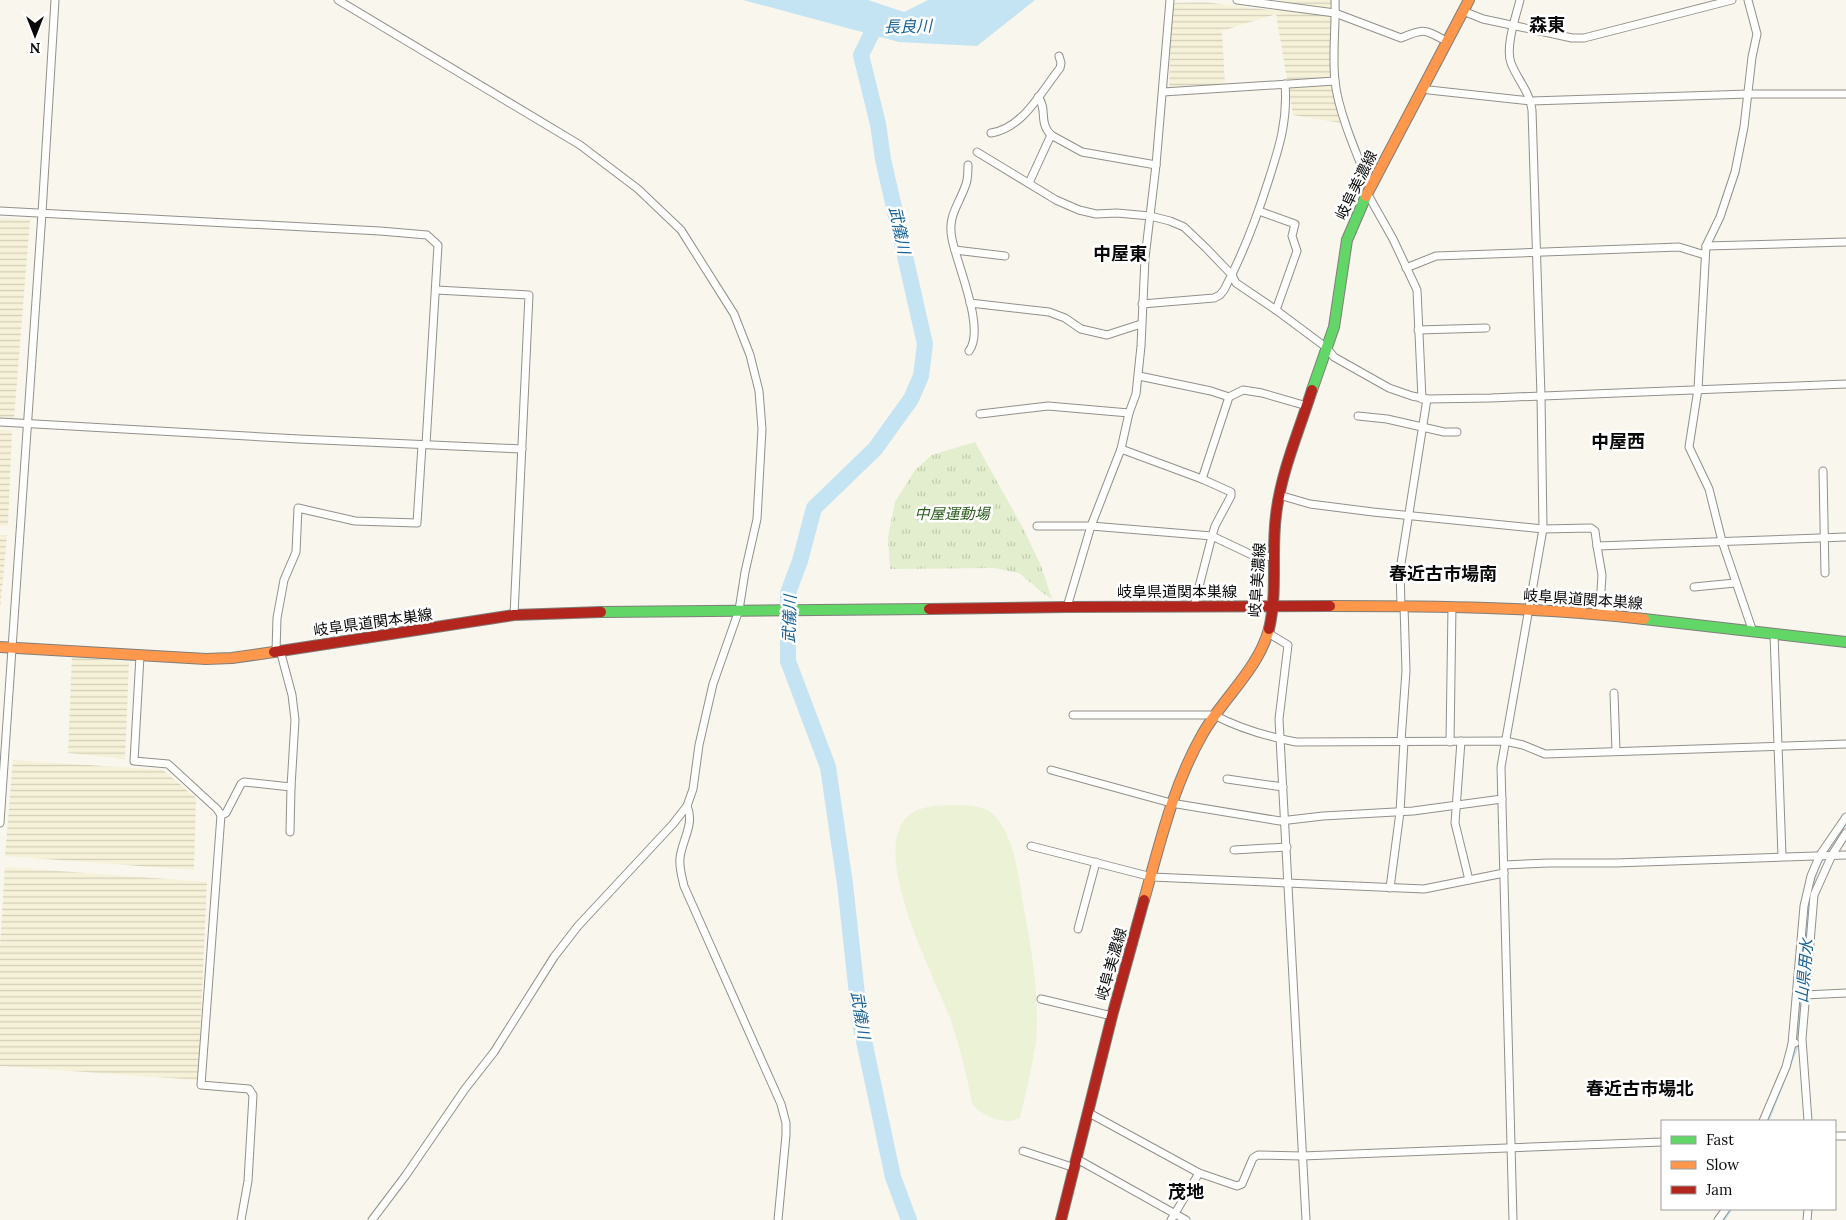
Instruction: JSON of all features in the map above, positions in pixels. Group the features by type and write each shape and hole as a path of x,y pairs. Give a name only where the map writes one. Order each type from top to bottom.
{"main road":[{"name":"岐阜美濃線","path":"1061,1220 1112,1016 1171,803 1195,747 1214,715 1255,661 1268,633 1273,606 1275,527 1284,474 1334,328 1347,240 1368,190 1469,0"},
{"name":"岐阜県道関本巣線","path":"0,647 206,660 392,635 514,615 576,612 1194,606 1452,606 1529,610 1614,616 1846,642"}],"street":[{"path":"0,823 42,213 53,0"},
{"path":"338,0 580,145 638,189 680,230 734,314 750,355 759,391 762,429 757,519 738,610 713,684 699,745 693,789 687,806 578,926 554,957 494,1052 465,1088 406,1175 372,1220"},
{"path":"1067,607 1091,526 1121,449 1129,413 1136,394 1139,376 1145,258 1156,165 1170,0"},
{"path":"1237,0 1335,13 1400,38 1418,31 1427,30 1446,41"},
{"path":"1335,0 1335,81 1346,123 1368,190 1417,290 1418,330 1424,399 1422,426 1400,570 1406,670 1400,812 1390,888"},
{"path":"1513,1220 1501,767 1542,528 1541,396 1531,101 1510,61 1513,25 1520,0"},
{"path":"1463,11 1483,19 1572,38 1584,38 1732,0"},
{"path":"1748,0 1757,34 1752,57 1744,127 1735,172 1720,217 1706,246 1698,390 1689,447 1709,489 1722,541 1753,632"},
{"path":"991,133 1002,132 1018,122 1060,68 1059,56"},
{"path":"1163,92 1335,81"},
{"path":"1142,304 1214,298 1224,290 1259,211 1282,136 1286,114 1285,84"},
{"path":"1422,87 1438,91 1531,101 1749,94 1846,94"},
{"path":"1038,97 1042,102 1045,129 1051,135 1082,152 1156,165"},
{"path":"1029,183 1051,135"},
{"path":"977,152 1056,200 1079,210 1096,214 1117,213 1150,216 1184,227 1232,275 1236,283 1327,348 1334,357 1389,388 1424,399 1846,384"},
{"path":"968,165 967,183 950,226 975,330 973,346 969,351"},
{"path":"0,211 380,231 427,235 438,245 417,524 355,521 298,508 296,552 284,580 277,618 278,651 292,695 295,720 290,832"},
{"path":"1259,211 1295,224 1292,236 1296,251 1276,310"},
{"path":"1706,246 1846,242"},
{"path":"1406,268 1436,256 1679,247 1705,255"},
{"path":"955,250 1005,256"},
{"path":"436,290 530,295 514,615"},
{"path":"970,304 1049,312 1065,318 1080,329 1107,335 1141,324"},
{"path":"1418,330 1486,328"},
{"path":"1139,376 1210,391 1229,397 1243,390 1262,392 1307,406"},
{"path":"1202,479 1229,397"},
{"path":"980,414 1048,406 1129,413"},
{"path":"1358,416 1387,419 1444,432 1457,432"},
{"path":"0,422 299,439 522,449"},
{"path":"1121,449 1202,479 1231,492 1231,496 1215,526 1194,606"},
{"path":"1822,471 1825,573"},
{"path":"1280,495 1323,506 1542,528 1591,528 1595,531 1602,575 1600,607 1611,610 1614,616"},
{"path":"1036,526 1091,526 1212,536 1252,555 1275,557"},
{"path":"1597,546 1846,537"},
{"path":"1694,587 1735,583"},
{"path":"1450,742 1452,606"},
{"path":"1268,633 1288,644 1279,719 1306,1220"},
{"path":"1774,634 1782,856"},
{"path":"140,656 134,761 168,764 217,808 221,815 201,1085 248,1089 253,1095 248,1180 241,1220"},
{"path":"1614,694 1616,751"},
{"path":"1073,715 1214,715 1280,739 1296,742 1505,741 1523,745 1545,754 1846,744"},
{"path":"1461,741 1455,823 1469,880"},
{"path":"1051,770 1171,803 1285,821 1323,816 1400,812 1502,799"},
{"path":"1227,779 1283,787"},
{"path":"221,815 226,813 241,784 244,782 291,787"},
{"path":"687,806 690,813 690,823 680,856 680,869 684,886 781,1104 786,1123 778,1220"},
{"path":"1762,1120 1786,1067 1792,1044 1804,906 1811,876 1820,855 1846,818"},
{"path":"1808,1120 1802,1039 1814,895 1832,855 1846,833"},
{"path":"1031,846 1152,877 1424,889 1469,880 1504,869 1549,863 1614,863 1846,854"},
{"path":"1234,850 1287,847"},
{"path":"1078,929 1096,862"},
{"path":"1805,995 1846,993"},
{"path":"1041,999 1112,1016"},
{"path":"1792,1044 1802,1039"},
{"path":"1089,1113 1198,1173 1237,1186 1242,1184 1253,1158 1258,1155 1302,1156 1661,1142"},
{"path":"1023,1151 1076,1164 1173,1217 1186,1220"},
{"path":"1173,1217 1198,1173"}],"shaded area":[{"path":"1279,0 1340,0 1338,85 1347,124 1293,115 1276,14 1222,31 1225,85 1169,89 1172,3 1204,2 1277,11"},
{"path":"0,218 30,220 14,418 0,417"},
{"path":"0,430 12,430 8,526 0,525"},
{"path":"0,535 7,535 0,611"},
{"path":"72,657 129,662 125,759 68,753"},
{"path":"13,760 163,770 196,798 194,870 5,856"},
{"path":"5,867 207,882 198,1080 0,1066 0,945"}],"green space":[{"name":"中屋運動場","path":"975,442 1024,530 1041,566 1052,599 1019,573 994,568 890,569 888,537 895,502 915,470 932,455"},
{"path":"964,805 990,811 1008,836 1017,869 1032,954 1037,1005 1036,1039 1020,1118 1008,1121 988,1116 972,1104 953,1026 908,915 900,886 896,859 897,836 906,818 912,813 926,808"}],"water":[{"name":"長良川","path":"743,0 868,0 904,12 928,0 1035,0 977,46 899,42"}],"waterway":[{"name":"武儀川","path":"875,27 861,55 878,124 883,159 925,344 921,376 911,399 875,449 814,508 800,561 788,593 788,661 828,767 845,884 860,1022 893,1177 909,1220"},
{"name":"山県用水","path":"1813,884 1819,865 1846,824"},
{"name":"山県用水","path":"1768,1120 1797,1047 1811,891"},
{"name":"山県用水","path":"1724,1220 1730,1210"}],"traffic: fast":[{"path":"1312,390 1334,327 1347,240 1366,196"},
{"path":"601,612 929,609"},
{"path":"1644,619 1846,642"}],"traffic: slow":[{"path":"1366,196 1469,0"},
{"path":"1330,606 1527,610 1644,619"},
{"path":"1144,900 1168,815 1192,754 1210,722 1257,658 1269,629"},
{"path":"0,647 206,659 232,658 274,652"}],"traffic: jam":[{"path":"1269,629 1272,615 1278,499 1286,467 1312,390"},
{"path":"929,609 1330,606"},
{"path":"274,652 514,615 601,612"},
{"path":"1061,1220 1112,1016 1144,900"}],"district":[{"name":"森東","path":"1547,24"},
{"name":"中屋東","path":"1120,253"},
{"name":"中屋西","path":"1618,441"},
{"name":"春近古市場南","path":"1443,573"},
{"name":"春近古市場北","path":"1640,1088"},
{"name":"茂地","path":"1186,1191"}]}
